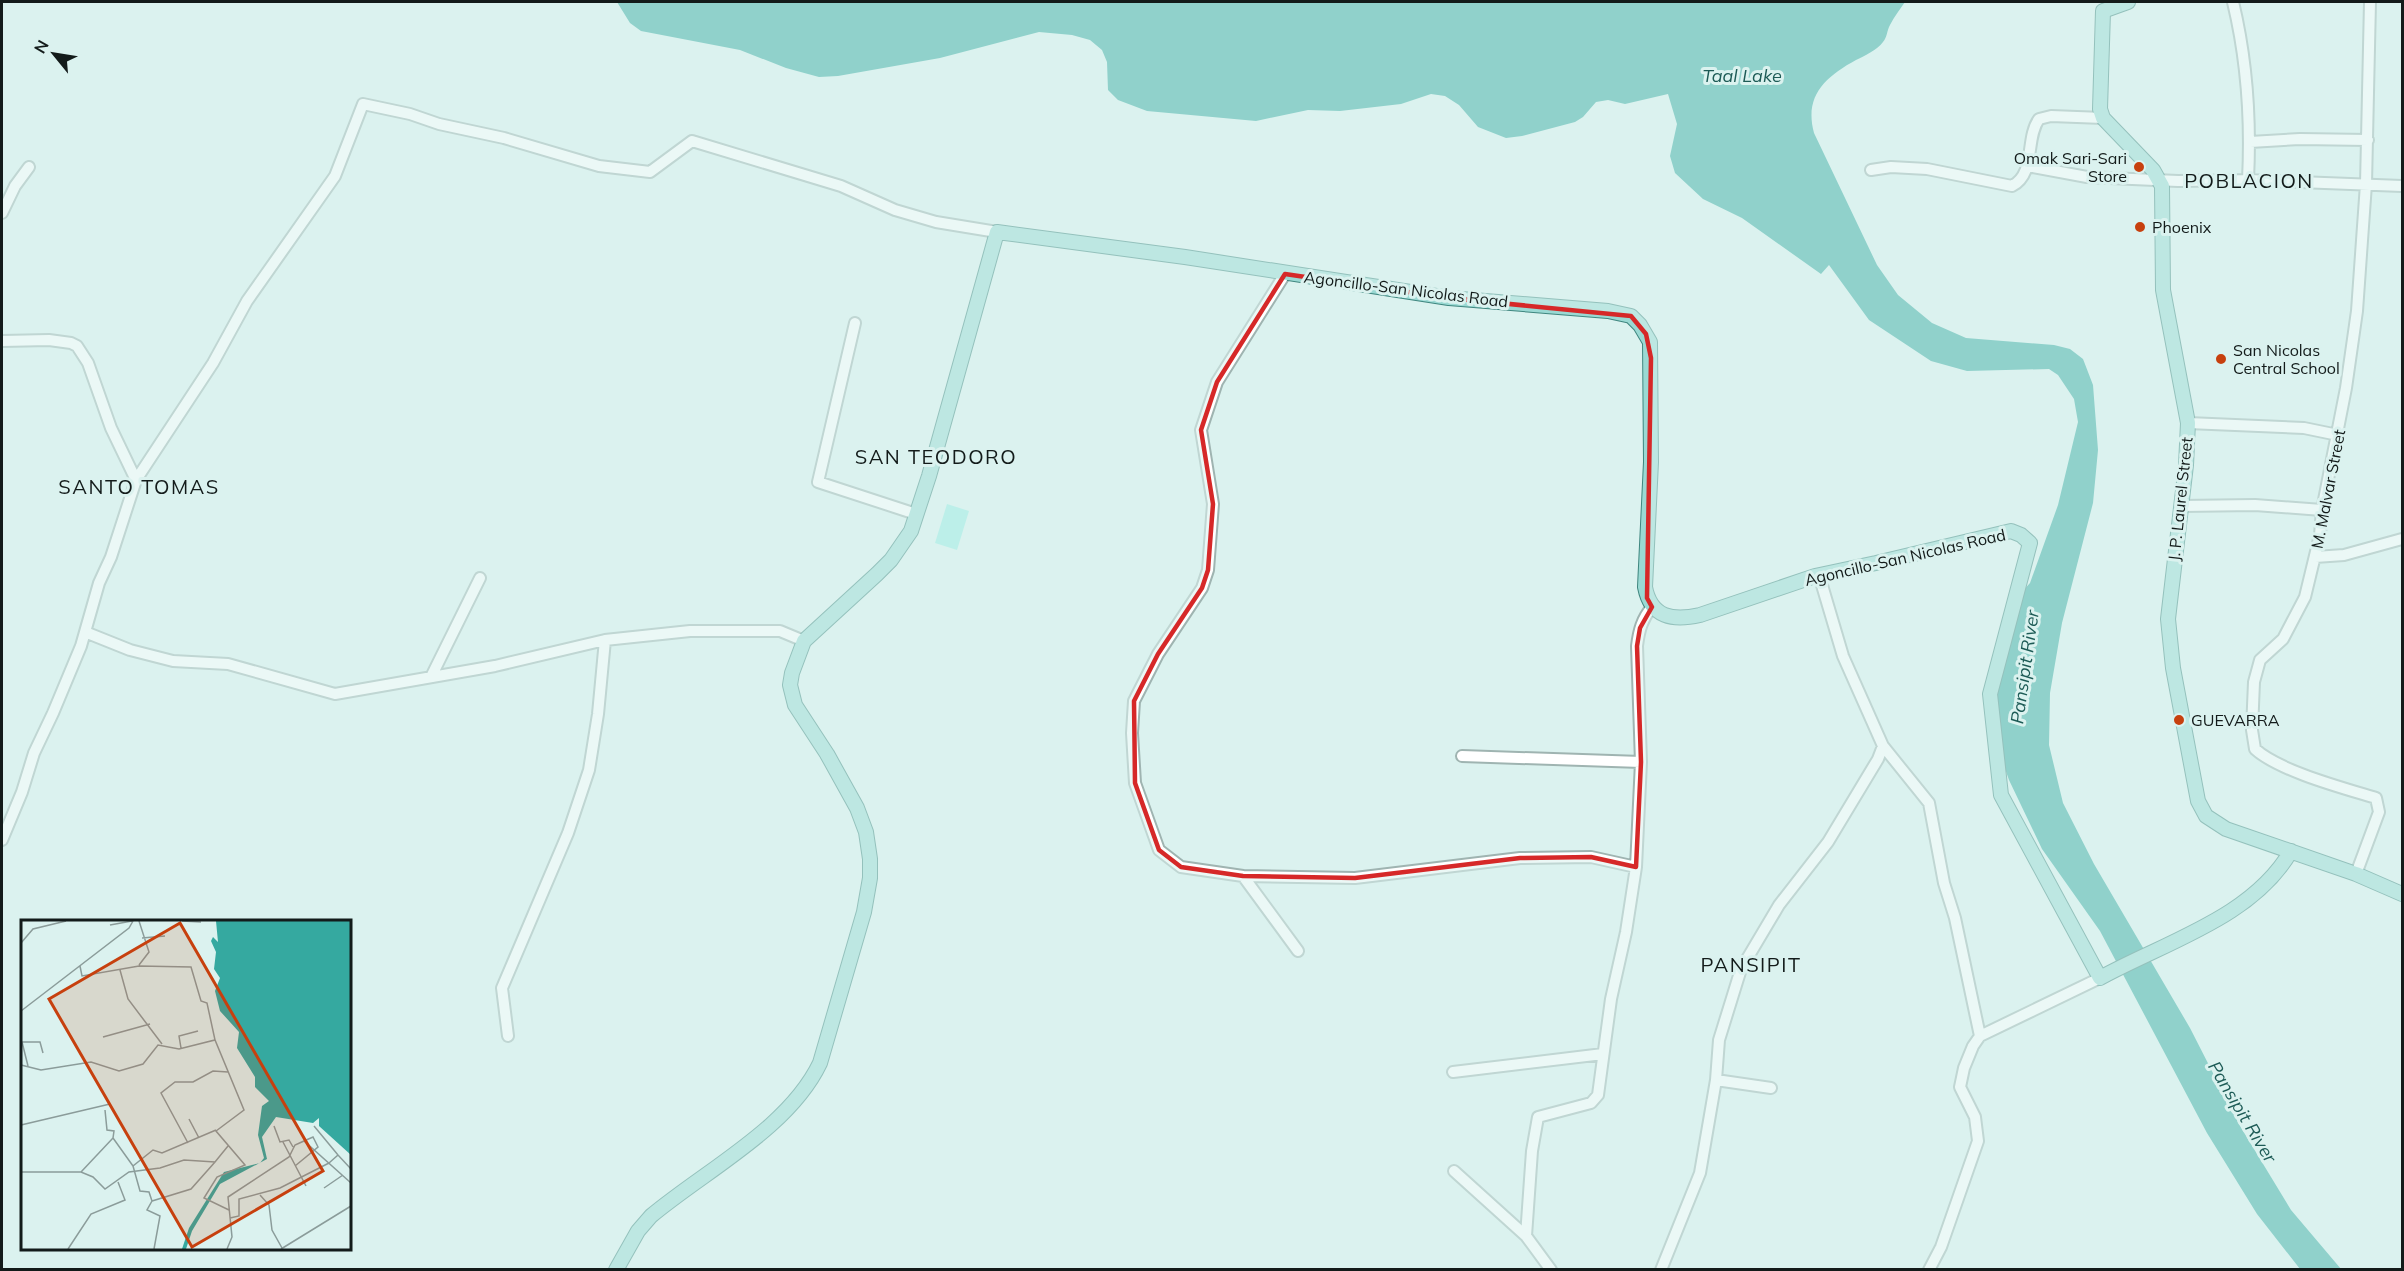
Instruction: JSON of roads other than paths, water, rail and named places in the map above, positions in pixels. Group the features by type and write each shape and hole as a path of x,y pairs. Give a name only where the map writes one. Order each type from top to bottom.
{"main road":[{"path":"2128,2 2103,6 2100,109 2103,118 2159,179"},
{"name":"J. P. Laurel Street","path":"2159,179 2162,186 2163,290 2188,423 2186,465 2168,619 2173,668 2198,801 2206,816 2226,829 2356,874 2403,894"},
{"path":"616,1269 638,1232 651,1216 775,1123 808,1086 820,1064 864,912 870,878 870,859 866,832 857,807 827,754 798,711 791,693 792,673 804,641 891,560 911,531 997,232"},
{"name":"Agoncillo-San Nicolas Road","path":"997,232 1185,257 1449,298 1608,310 1631,316 1646,334 1651,358 1652,462 1645,587 1652,607 1666,616 1686,618 1731,606 1819,575 2011,531 2021,535 2030,543 1990,694 2001,795 2100,978"},
{"path":"2100,978 2171,943 2253,897 2276,875 2291,851"}],"street":[{"path":"2233,2 2244,58 2250,142 2248,180"},
{"name":"M. Malvar Street","path":"2356,874 2379,812 2376,798 2340,788 2266,759 2255,749 2253,740 2254,682 2260,660 2283,639 2305,597 2315,557 2322,510 2338,435 2356,315 2366,184 2370,2"},
{"path":"2,840 34,753 53,713 85,632 99,583 111,557 136,480 213,363 247,301 335,176 363,104 504,138 599,166 650,172 692,141 830,182 905,213 936,222 997,232"},
{"path":"1870,170 1927,169 2012,186 2018,183 2027,166 2033,129 2039,119 2051,116 2103,118"},
{"path":"2250,142 2300,139 2368,140"},
{"path":"2027,166 2087,177 2403,186"},
{"path":"2,213 15,186 29,167"},
{"path":"1285,274 1217,382 1201,430 1213,504 1208,570 1202,588 1158,654 1134,701 1132,733 1135,783 1159,850 1181,867 1243,876 1355,878 1520,858 1591,856 1636,867"},
{"path":"855,323 818,482 916,514"},
{"path":"2,341 49,340 77,346 88,363 111,428 136,480"},
{"path":"2188,423 2304,428 2338,435"},
{"path":"2181,506 2255,505 2322,510"},
{"path":"2315,557 2344,555 2403,539"},
{"path":"1819,575 1843,656 1882,746 1929,803 1944,883 1956,918 1980,1035"},
{"path":"431,677 480,578"},
{"path":"1526,1236 1532,1151 1538,1117 1591,1104 1598,1095 1611,999 1626,932 1636,867 1641,762 1637,646 1644,616 1652,607"},
{"path":"85,632 130,650 173,661 228,664 335,694 495,666 605,640 690,631 780,631 804,641"},
{"path":"508,1036 502,988 568,833 589,770 598,714 605,640"},
{"path":"1661,1269 1700,1173 1716,1080 1719,1040 1741,969 1779,904 1828,842 1878,759 1882,746"},
{"path":"1462,756 1641,762"},
{"path":"1243,876 1298,951"},
{"path":"1929,1269 1941,1247 1978,1141 1975,1117 1960,1086 1972,1046 1980,1035 2100,978"},
{"path":"1453,1072 1603,1054"},
{"path":"1716,1080 1771,1088"},
{"path":"1454,1172 1526,1236 1551,1269"}],"water":[{"name":"Taal Lake","path":"617,2 1905,2 1880,45 1835,73 1820,89 1812,108 1814,133 1877,265 1898,295 1932,323 1966,338 2054,345 2070,349 2083,359 2093,385 2098,450 2093,503 2062,623 2050,693 2049,745 2063,803 2094,864 2190,1028 2240,1126 2291,1210 2341,1269 2300,1269 2257,1214 2207,1133 2100,931 2042,849 2009,780 1990,726 1990,683 2019,595 2030,583 2058,505 2078,422 2074,399 2058,375 2049,369 1967,371 1931,361 1869,320 1829,265 1821,274 1742,218 1703,199 1675,173 1670,156 1677,124 1668,94 1625,104 1608,100 1596,102 1583,117 1575,122 1506,138 1478,127 1459,105 1445,96 1431,94 1401,104 1340,111 1308,110 1256,121 1147,111 1118,100 1108,90 1107,62 1102,50 1090,40 1072,35 1039,32 940,58 838,76 819,77 786,68 740,50 641,31 630,23"}],"place":[{"name":"Omak Sari-Sari Store","path":"2139,167"},
{"name":"Phoenix","path":"2140,227"},
{"name":"San Nicolas Central School","path":"2221,359"},
{"name":"GUEVARRA","path":"2179,720"}],"district":[{"name":"POBLACION","path":"2249,181"},
{"name":"SAN TEODORO","path":"936,457"},
{"name":"SANTO TOMAS","path":"139,487"},
{"name":"PANSIPIT","path":"1751,965"}],"water label":[{"name":"Pansipit River","path":"2025,667"},
{"name":"Pansipit River","path":"2242,1112"}]}
